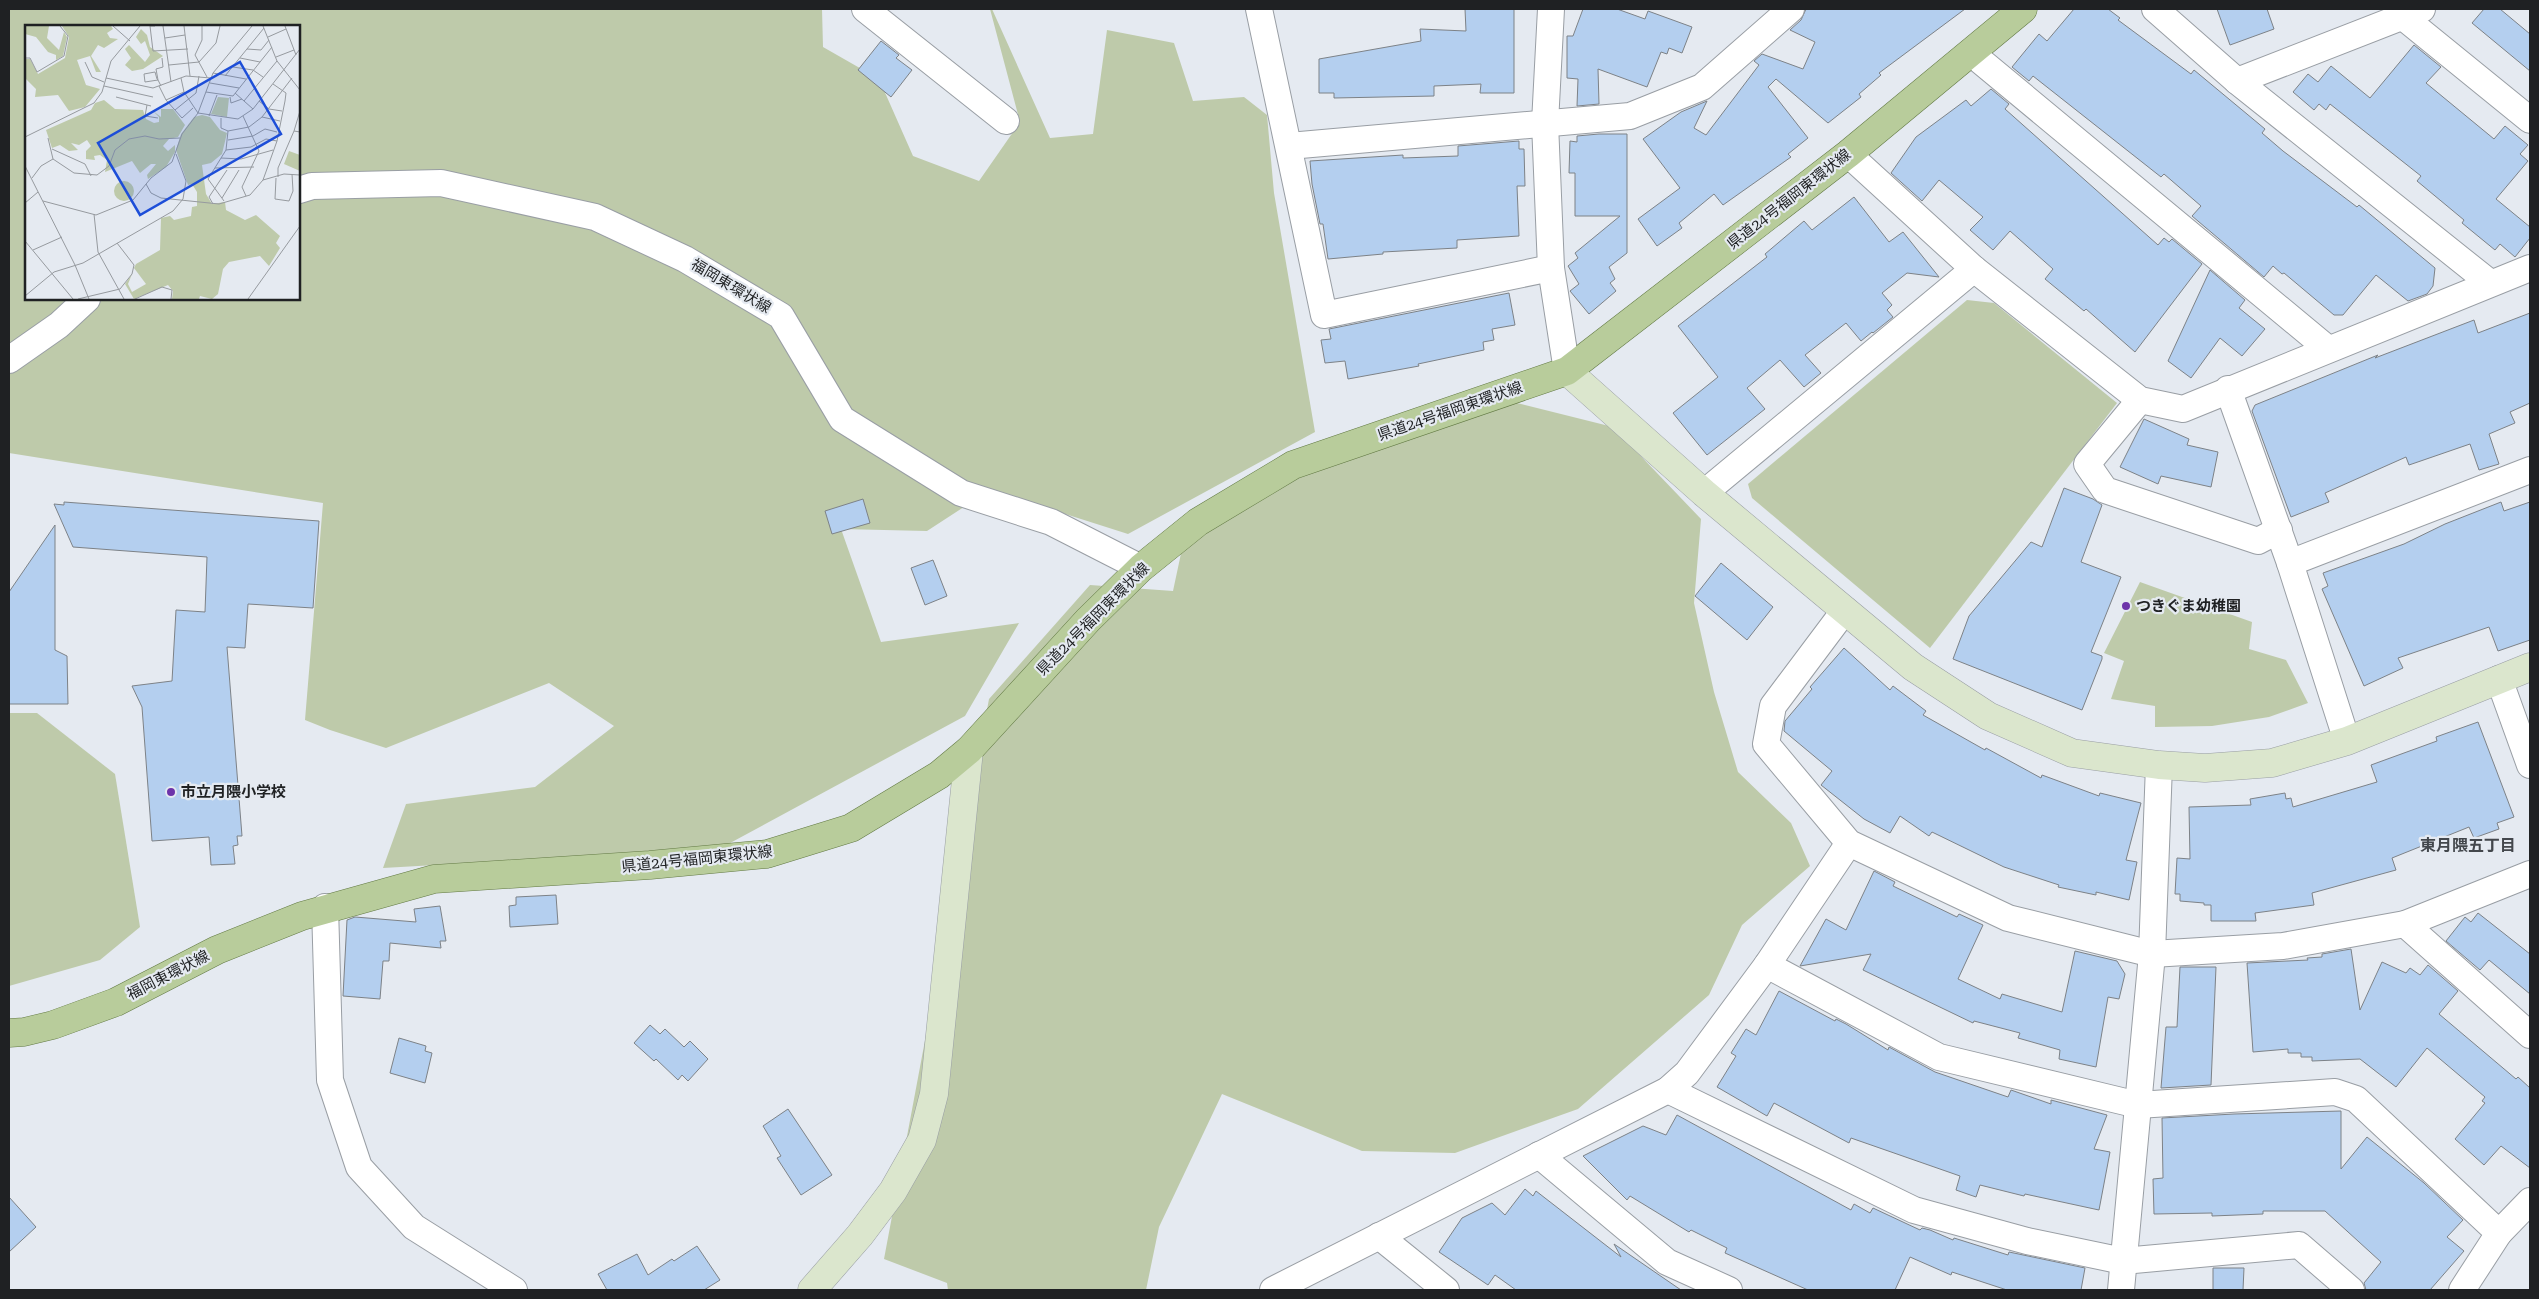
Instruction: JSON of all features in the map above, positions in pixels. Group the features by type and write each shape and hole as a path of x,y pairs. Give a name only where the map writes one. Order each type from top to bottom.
{"main road":[{"name":"県道24号福岡東環状線","path":"325,908 434,879 650,865 767,854 851,828 939,775 970,750 1088,620 1141,568 1198,522 1294,464 1567,371 1848,154 2023,9"},
{"name":"福岡東環状線","path":"9,1033 24,1032 53,1025 116,1002 217,950 325,908"}],"street":[{"path":"865,9 1006,120"},
{"path":"1259,9 1324,315 1551,268"},
{"path":"1550,9 1545,123 1551,268 1567,371 1704,493 1913,667 1988,716 2072,753 2159,766 2205,768 2272,763 2347,741 2530,667"},
{"path":"1288,146 1630,116 1702,87 1791,9"},
{"path":"2155,9 2237,81 2490,284"},
{"path":"2237,81 2412,13 2530,120"},
{"path":"1971,53 2328,350"},
{"path":"1848,154 1974,268 2140,400 2183,409 2228,389 2530,268"},
{"name":"福岡東環状線","path":"300,190 312,186 442,183 595,217 685,259 781,316 842,419 961,493 1051,522 1141,568"},
{"path":"1704,493 1974,268"},
{"path":"9,360 59,325 86,300"},
{"path":"2228,389 2279,530 2347,741"},
{"path":"2140,400 2088,464 2105,490 2258,541 2279,530"},
{"path":"2290,563 2530,470"},
{"path":"1845,610 1772,706 1766,744 1849,844 2008,918 2152,954 2283,946 2405,924 2530,874"},
{"path":"2499,679 2530,765"},
{"path":"812,1290 866,1228 893,1191 922,1140 934,1094 970,750"},
{"path":"2121,1290 2152,954 2159,766"},
{"path":"1273,1290 1668,1090 1687,1073 1768,965 1849,844"},
{"path":"325,908 330,1080 360,1167 414,1227 514,1290"},
{"path":"2405,924 2530,1035"},
{"path":"1768,965 1939,1057 2138,1105 2335,1092 2356,1099 2499,1233"},
{"path":"1668,1090 1914,1210 2027,1241 2123,1261 2299,1245 2351,1290"},
{"path":"1539,1155 1667,1262 1729,1290"},
{"path":"2462,1290 2499,1233 2530,1202"},
{"path":"1379,1236 1446,1290"}],"green space":[{"path":"9,9 822,9 823,47 879,79 913,156 979,181 1020,122 990,9 992,9 1050,138 1093,134 1107,30 1174,43 1193,101 1244,97 1267,115 1274,193 1315,432 1128,534 990,490 927,531 841,529 881,642 1019,623 965,716 719,849 383,868 406,804 535,787 614,726 549,683 386,748 305,720 323,503 9,453"},
{"path":"1967,300 1994,303 2117,403 1930,648 1752,498 1748,484"},
{"path":"1485,395 1613,427 1701,519 1694,603 1714,692 1738,772 1791,823 1810,866 1742,925 1709,995 1578,1109 1455,1153 1362,1151 1222,1094 1159,1227 1146,1290 948,1290 947,1283 884,1259 989,699 1090,585 1173,591 1189,516"},
{"path":"2140,582 2252,622 2249,649 2286,660 2308,703 2269,717 2212,726 2155,727 2155,706 2111,699 2124,661 2104,653"},
{"path":"9,713 37,713 115,774 140,927 100,960 9,986"}],"building":[{"path":"1465,9 1514,9 1514,93 1480,93 1481,84 1434,86 1434,96 1334,98 1334,93 1319,93 1319,59 1421,41 1420,29 1466,31"},
{"path":"1583,9 1617,9 1645,19 1648,11 1692,27 1682,53 1669,48 1667,54 1661,52 1647,87 1598,69 1599,104 1577,106 1578,79 1567,78 1567,36 1573,36"},
{"path":"1806,9 1965,9 1879,73 1881,75 1859,94 1861,97 1828,123 1776,79 1768,87 1808,138 1788,154 1791,157 1723,205 1714,194 1679,223 1682,228 1657,246 1638,219 1680,188 1643,139 1681,112 1707,101 1694,128 1706,135 1759,65 1754,61 1762,54 1803,69 1815,42 1790,30 1801,20"},
{"path":"2074,9 2108,9 2120,18 2118,20 2191,74 2194,70 2265,129 2262,133 2283,151 2357,207 2359,205 2435,268 2433,286 2427,294 2408,301 2376,275 2343,315 2334,315 2273,266 2264,277 2192,216 2201,206 2164,174 2161,177 2033,76 2029,81 2012,67 2039,34 2047,41"},
{"path":"2217,9 2267,9 2274,29 2230,45"},
{"path":"2484,9 2500,9 2530,34 2530,71 2472,23"},
{"path":"881,41 899,55 896,58 912,70 891,97 858,70"},
{"path":"2414,45 2441,67 2426,83 2494,139 2505,126 2528,145 2520,154 2528,161 2496,199 2530,227 2530,238 2515,257 2500,244 2495,250 2462,223 2464,220 2417,181 2421,176 2330,104 2326,110 2319,104 2314,110 2293,92 2308,74 2318,82 2331,66 2370,98"},
{"path":"1991,89 2009,104 2005,109 2158,245 2164,238 2169,242 2172,239 2202,264 2135,352 2086,309 2084,311 2045,279 2053,269 2010,231 1993,250 1970,230 1983,217 1939,180 1922,201 1891,173 1916,137 1966,100 1971,106"},
{"path":"1627,134 1627,253 1609,267 1615,279 1610,283 1616,291 1589,314 1570,291 1579,284 1568,266 1578,258 1575,253 1620,216 1575,216 1575,173 1569,173 1570,141 1577,142 1577,136"},
{"path":"1519,141 1519,149 1524,149 1525,186 1517,186 1519,236 1457,240 1457,248 1383,252 1383,254 1328,259 1323,224 1320,224 1312,184 1310,161 1403,155 1403,158 1458,156 1458,146"},
{"path":"1854,197 1889,242 1903,232 1939,277 1907,273 1882,293 1892,305 1887,310 1893,317 1861,341 1846,323 1805,355 1821,373 1804,387 1780,360 1747,388 1765,409 1707,455 1673,413 1718,377 1678,326 1767,257 1765,254 1804,221 1812,230"},
{"path":"2210,270 2245,300 2239,308 2265,329 2242,356 2220,338 2191,378 2168,361"},
{"path":"1509,293 1515,325 1492,329 1494,340 1483,342 1484,350 1418,364 1419,366 1348,379 1345,361 1325,363 1321,340 1331,339 1329,329"},
{"path":"2530,313 2530,403 2510,412 2515,423 2489,434 2499,464 2479,470 2470,444 2409,465 2406,457 2325,493 2329,502 2291,517 2252,411 2255,405 2378,355 2375,358 2474,320 2478,333"},
{"path":"2144,419 2189,439 2187,445 2218,452 2211,487 2161,476 2158,484 2120,467"},
{"path":"2064,488 2093,499 2102,505 2081,562 2121,577 2091,652 2102,656 2102,659 2082,710 1953,659 1969,616 2031,542 2042,547"},
{"path":"863,499 870,523 832,534 825,511"},
{"path":"64,502 319,521 313,608 248,604 245,648 227,647 242,836 237,836 238,845 233,846 235,864 211,865 209,837 152,841 142,707 132,686 172,681 176,610 205,612 207,557 73,547 54,504 64,505"},
{"path":"2501,502 2504,511 2530,502 2530,640 2498,651 2489,627 2398,658 2403,668 2364,686 2322,589 2328,586 2323,573 2404,544 2445,524"},
{"path":"55,525 55,650 67,656 68,704 9,704 9,592"},
{"path":"933,560 947,596 925,605 911,568"},
{"path":"1721,563 1773,607 1747,640 1695,596"},
{"path":"1844,648 1890,690 1893,686 1926,711 1923,715 1985,750 1986,748 2041,778 2042,775 2099,796 2100,793 2141,803 2126,860 2137,862 2129,900 2096,892 2096,895 2058,887 2059,885 2004,867 1932,832 1929,836 1900,816 1890,833 1864,819 1821,785 1832,771 1784,731 1785,721 1812,689 1810,687"},
{"path":"2478,722 2514,817 2497,823 2499,829 2474,838 2469,827 2392,858 2396,870 2312,893 2314,905 2255,913 2256,921 2211,921 2211,905 2180,901 2180,894 2175,894 2177,858 2190,859 2189,807 2251,805 2250,799 2285,793 2286,799 2291,798 2293,807 2377,782 2371,765 2437,741 2436,737"},
{"path":"1874,871 1895,882 1893,886 1957,917 1959,914 1983,925 1958,979 2000,999 2002,994 2062,1012 2075,951 2117,961 2125,974 2119,999 2108,997 2096,1067 2059,1059 2060,1050 2018,1038 2020,1033 1974,1021 1973,1023 1863,970 1871,954 1800,966 1826,919 1846,930"},
{"path":"556,895 558,924 510,927 509,906 516,905 516,897"},
{"path":"440,906 446,941 440,941 441,948 390,943 389,961 383,961 380,999 343,996 347,920 355,917 416,922 414,909"},
{"path":"2478,913 2530,954 2530,994 2489,960 2480,970 2446,941 2465,917 2471,922"},
{"path":"2351,949 2360,1010 2382,962 2406,973 2410,968 2420,975 2428,965 2458,991 2439,1014 2516,1079 2518,1077 2530,1088 2530,1168 2501,1146 2484,1165 2455,1139 2485,1103 2482,1101 2485,1097 2427,1048 2396,1087 2360,1059 2312,1061 2312,1057 2301,1057 2301,1053 2288,1053 2288,1049 2253,1052 2247,963 2308,960 2307,958 2322,957 2322,954"},
{"path":"2180,967 2216,967 2211,1085 2161,1088 2166,1027 2177,1027"},
{"path":"1779,991 1835,1021 1836,1019 1846,1024 1888,1050 1889,1047 1935,1072 2008,1097 2011,1090 2051,1104 2051,1100 2107,1115 2094,1149 2110,1152 2099,1210 2025,1194 2024,1196 1980,1185 1976,1197 1956,1190 1960,1176 1851,1138 1849,1143 1774,1103 1767,1116 1717,1087 1736,1056 1731,1053 1746,1029 1756,1035"},
{"path":"650,1025 660,1034 665,1029 684,1047 690,1041 708,1059 688,1081 682,1075 678,1080 656,1059 654,1061 634,1043"},
{"path":"399,1038 426,1046 425,1051 432,1053 425,1083 390,1073"},
{"path":"788,1109 832,1175 801,1195 777,1158 781,1156 763,1126"},
{"path":"2341,1111 2341,1169 2367,1137 2424,1183 2463,1220 2447,1237 2464,1251 2430,1290 2366,1290 2364,1283 2381,1262 2325,1211 2263,1211 2263,1214 2212,1216 2212,1213 2154,1214 2153,1179 2163,1178 2162,1118"},
{"path":"1677,1115 1851,1210 1854,1204 1870,1213 1873,1208 1920,1230 1922,1228 1930,1230 1953,1240 1954,1238 2008,1255 2009,1252 2085,1268 2081,1290 2007,1290 1952,1272 1951,1275 1910,1257 1895,1290 1808,1290 1725,1253 1727,1248 1691,1230 1689,1232 1630,1196 1627,1200 1583,1156 1643,1126 1666,1135"},
{"path":"1525,1189 1533,1196 1536,1191 1621,1257 1614,1244 1681,1290 1516,1290 1495,1275 1488,1285 1439,1252 1462,1218 1492,1203 1505,1215"},
{"path":"9,1197 36,1227 9,1252"},
{"path":"697,1246 720,1280 704,1290 607,1290 598,1274 637,1254 648,1275 672,1259 674,1261"},
{"path":"2213,1268 2244,1268 2243,1290 2213,1290"}],"place":[{"name":"つきぐま幼稚園","path":"2126,606"},
{"name":"市立月隈小学校","path":"171,792"}],"district":[{"name":"東月隈五丁目","path":"2468,845"}]}
